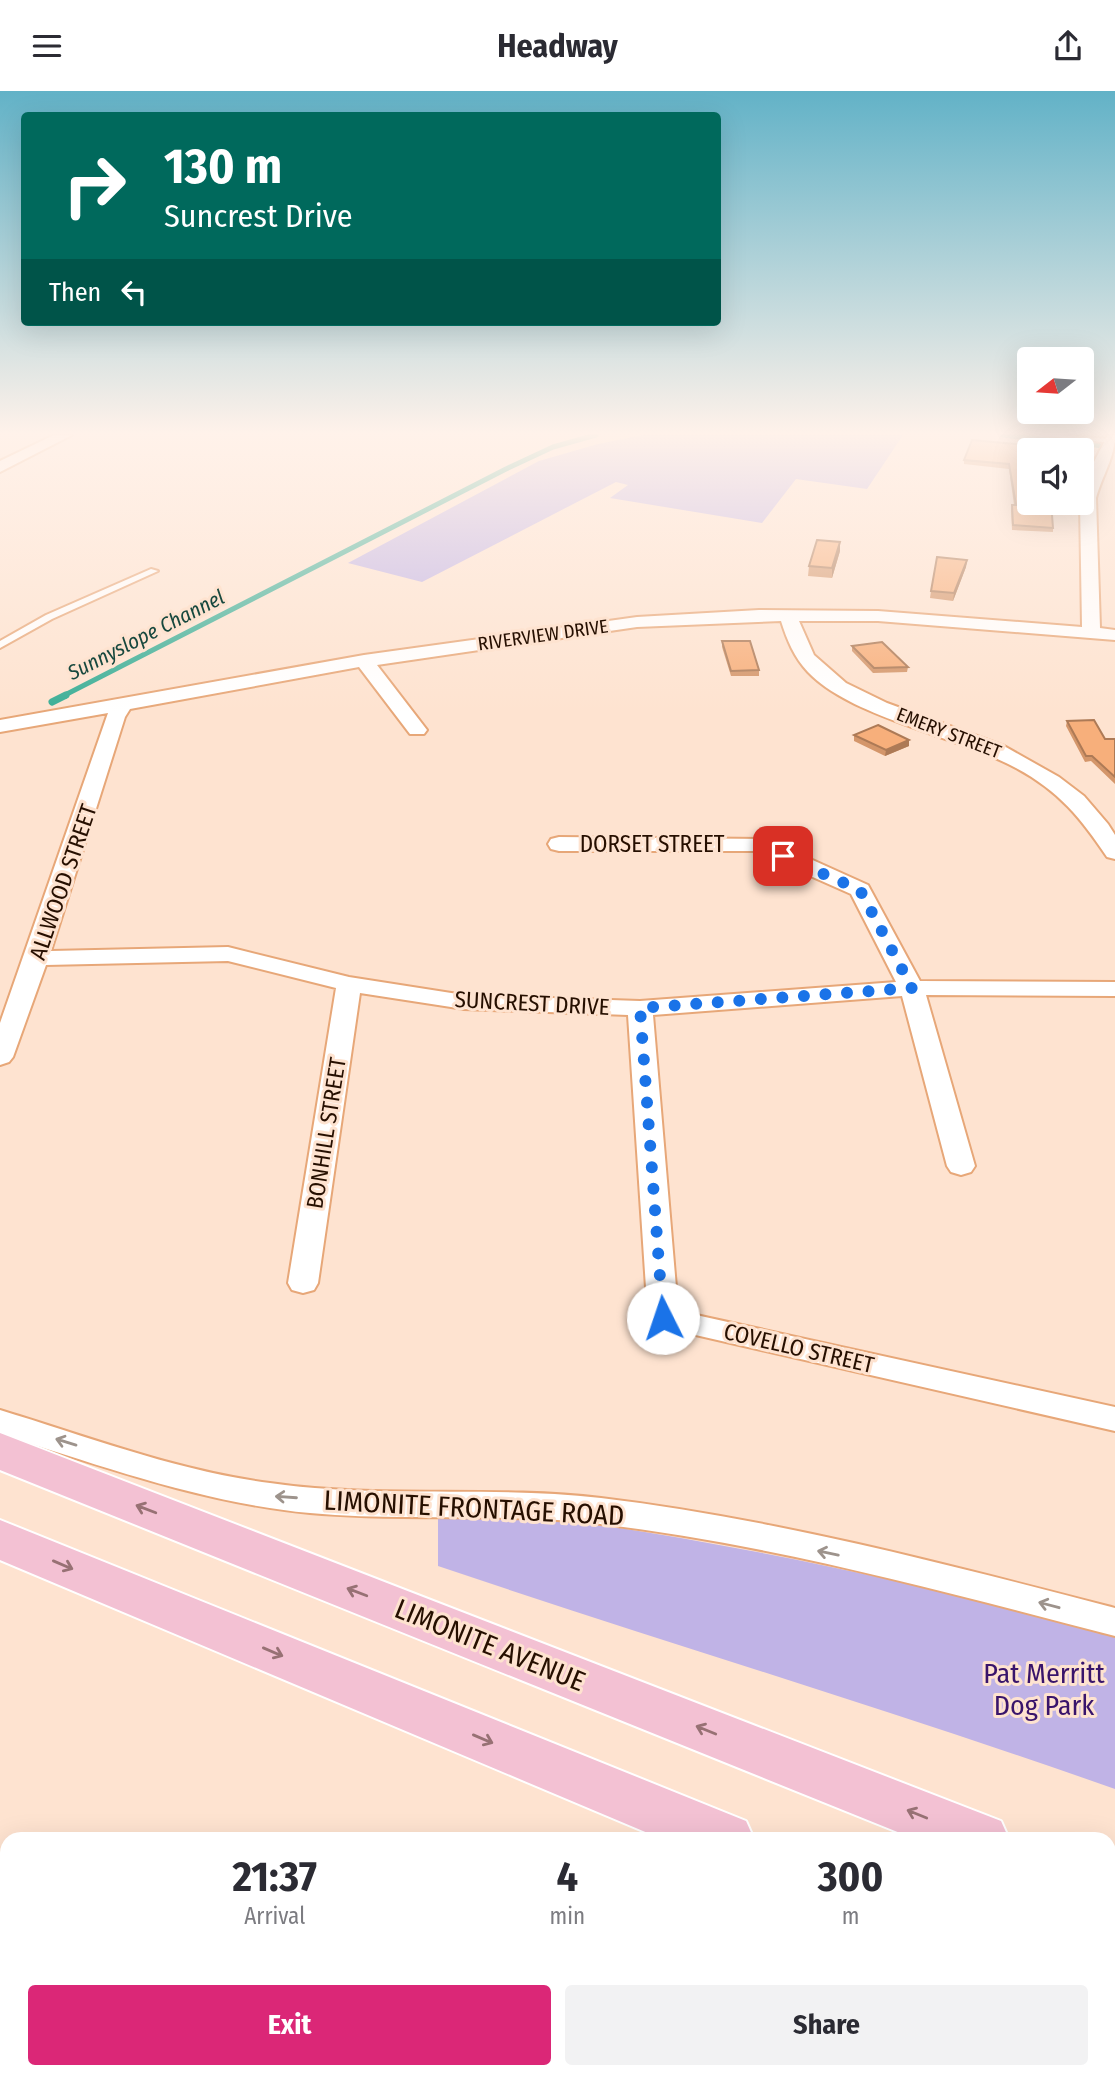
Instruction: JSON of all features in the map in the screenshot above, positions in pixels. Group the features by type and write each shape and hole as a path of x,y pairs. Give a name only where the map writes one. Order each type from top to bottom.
{"main road":[{"name":"LIMONITE AVENUE","path":"0,1451 963,1832"},
{"path":"0,1539 708,1832"}],"street":[{"path":"1089,528 1091,633"},
{"name":"RIVERVIEW DRIVE","path":"0,726 365,661 637,622 788,615 930,618 1115,635"},
{"name":"EMERY STREET","path":"788,615 798,646 823,675 862,699 982,744 1015,758 1053,780 1095,818 1115,852"},
{"path":"365,661 417,730"},
{"name":"ALLWOOD STREET","path":"0,1057 86,814 115,717 122,706"},
{"name":"DORSET STREET","path":"559,844 758,844 860,890 912,988 961,1166"},
{"name":"SUNCREST DRIVE","path":"37,958 228,954 349,984 464,1002 640,1008 912,988 1115,989"},
{"name":"BONHILL STREET","path":"303,1283 349,984"},
{"name":"COVELLO STREET","path":"640,1008 663,1318 1115,1419"},
{"name":"LIMONITE FRONTAGE ROAD","path":"0,1422 185,1478 270,1496 347,1502 515,1504 638,1516 702,1526 952,1580 1115,1622"}],"lane":[{"path":"0,645 49,617 153,571"}],"green space":[{"path":"414,528 527,528 422,582 348,563"},
{"name":"Pat Merritt Dog Park","path":"510,1512 663,1535 815,1563 965,1597 1115,1636 1115,1789 438,1566 438,1513"}],"building":[{"path":"817,540 840,542 832,568 809,566"},
{"path":"937,557 967,560 954,593 931,591"},
{"path":"722,641 750,641 759,670 731,671"},
{"path":"882,642 908,667 874,668 852,646"},
{"path":"1094,720 1105,739 1115,739 1115,777 1092,756 1086,756 1067,721"},
{"path":"878,725 909,740 886,750 854,735"}],"waterway":[{"name":"Sunnyslope Channel","path":"63,696 391,528"},
{"name":"Sunnyslope Channel","path":"52,702 66,695"}],"route":[{"path":"663,1318 640,1008 912,988 860,890 783,856"}]}
